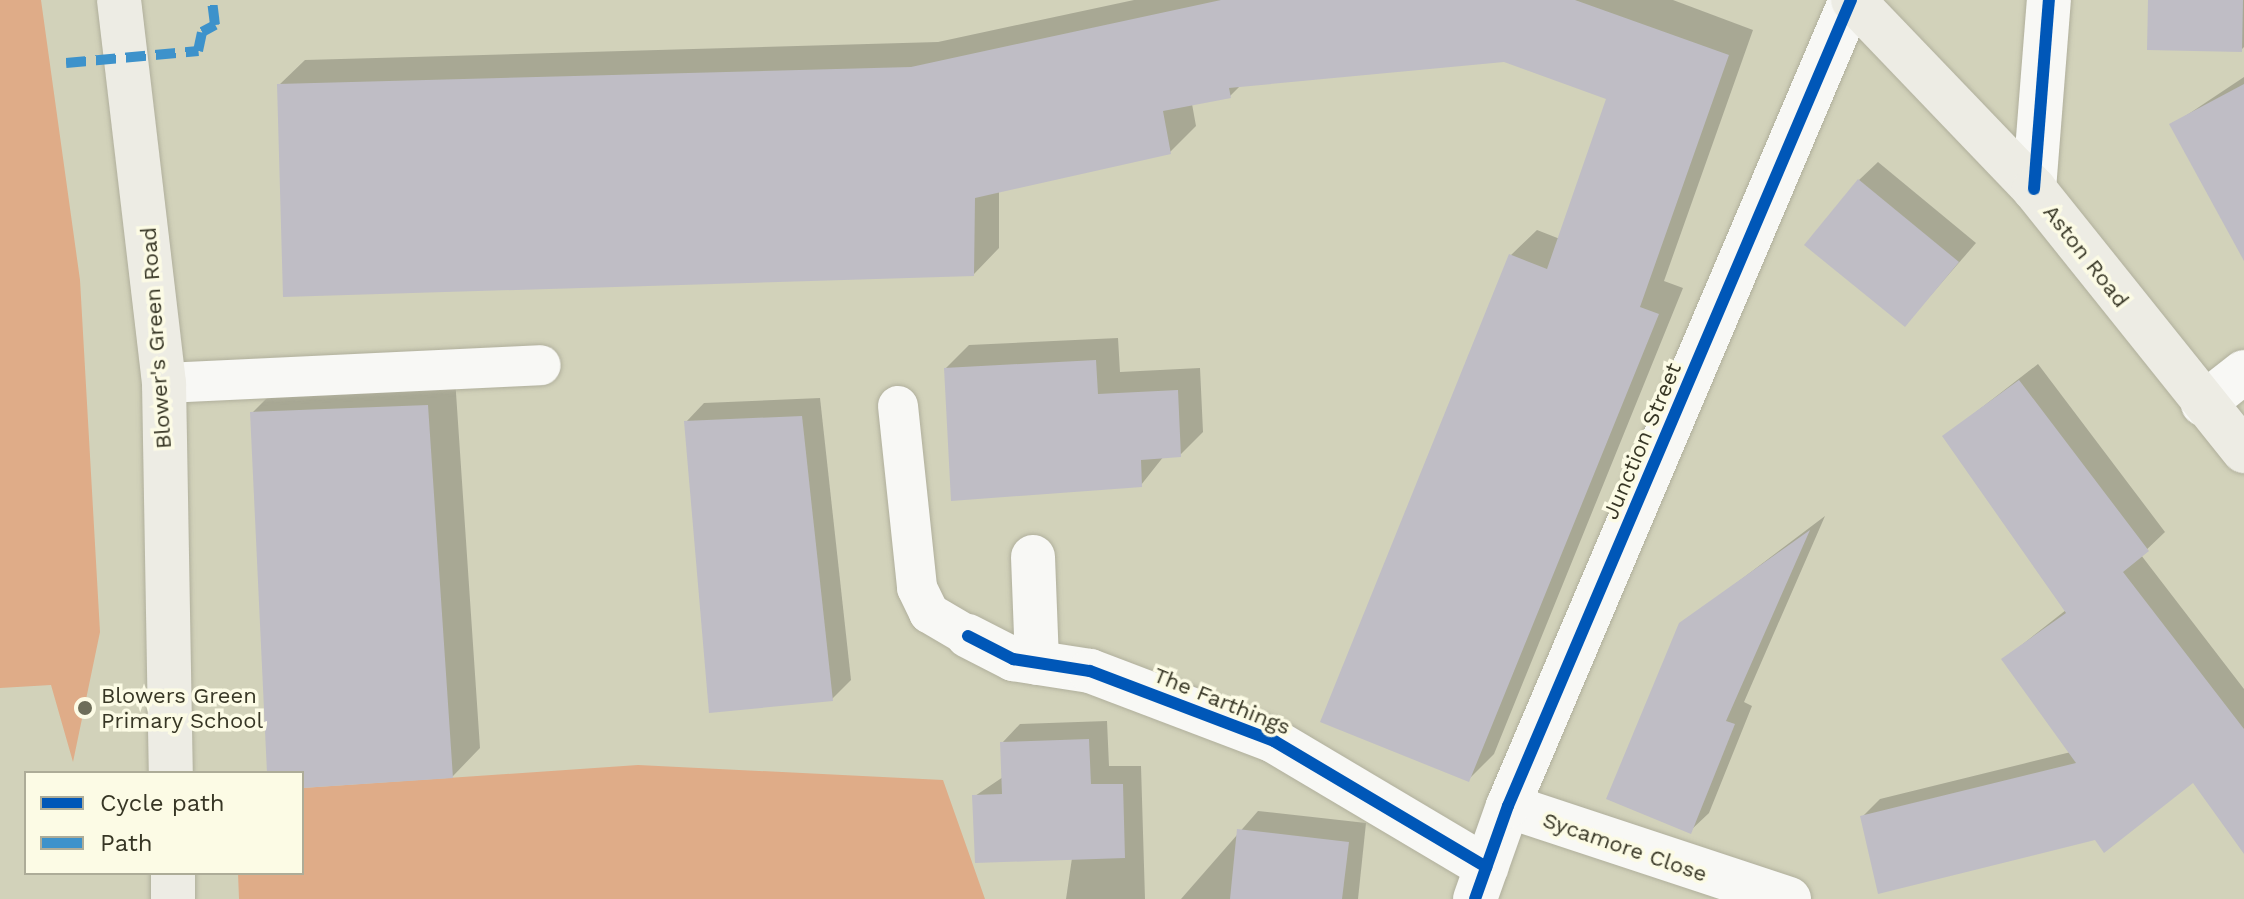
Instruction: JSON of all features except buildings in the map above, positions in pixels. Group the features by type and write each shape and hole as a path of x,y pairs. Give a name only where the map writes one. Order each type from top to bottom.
{"main road":[{"name":"Blower's Green Road","path":"119,0 164,383 171,771"},
{"name":"Aston Road","path":"1852,0 2034,189 2203,404 2244,451"},
{"path":"173,875 173,899"}],"street":[{"name":"Junction Street","path":"1484,888 1508,806 1852,0"},
{"path":"2034,189 2049,0"},
{"path":"2203,404 2244,372"},
{"path":"1033,557 1037,663"},
{"name":"The Farthings","path":"968,636 1037,663 1090,671 1274,741 1484,888"},
{"name":"Sycamore Close","path":"1508,806 1789,899"}],"lane":[{"path":"164,383 541,365"},
{"path":"898,406 917,588 929,613 968,636"}],"shaded area":[{"path":"0,0 41,0 80,280 100,632 73,762 51,685 0,688"},
{"path":"638,765 943,780 985,899 239,899 238,875 304,875 304,788"}],"marked path":[{"path":"66,63 198,51 202,32 215,25 212,0"}],"cycle path":[{"path":"1475,899 1508,806 1851,0"},
{"path":"2034,189 2049,0"},
{"path":"968,636 1013,659 1090,671 1274,741 1486,867"}],"place":[{"name":"Blowers Green Primary School","path":"85,708"}]}
